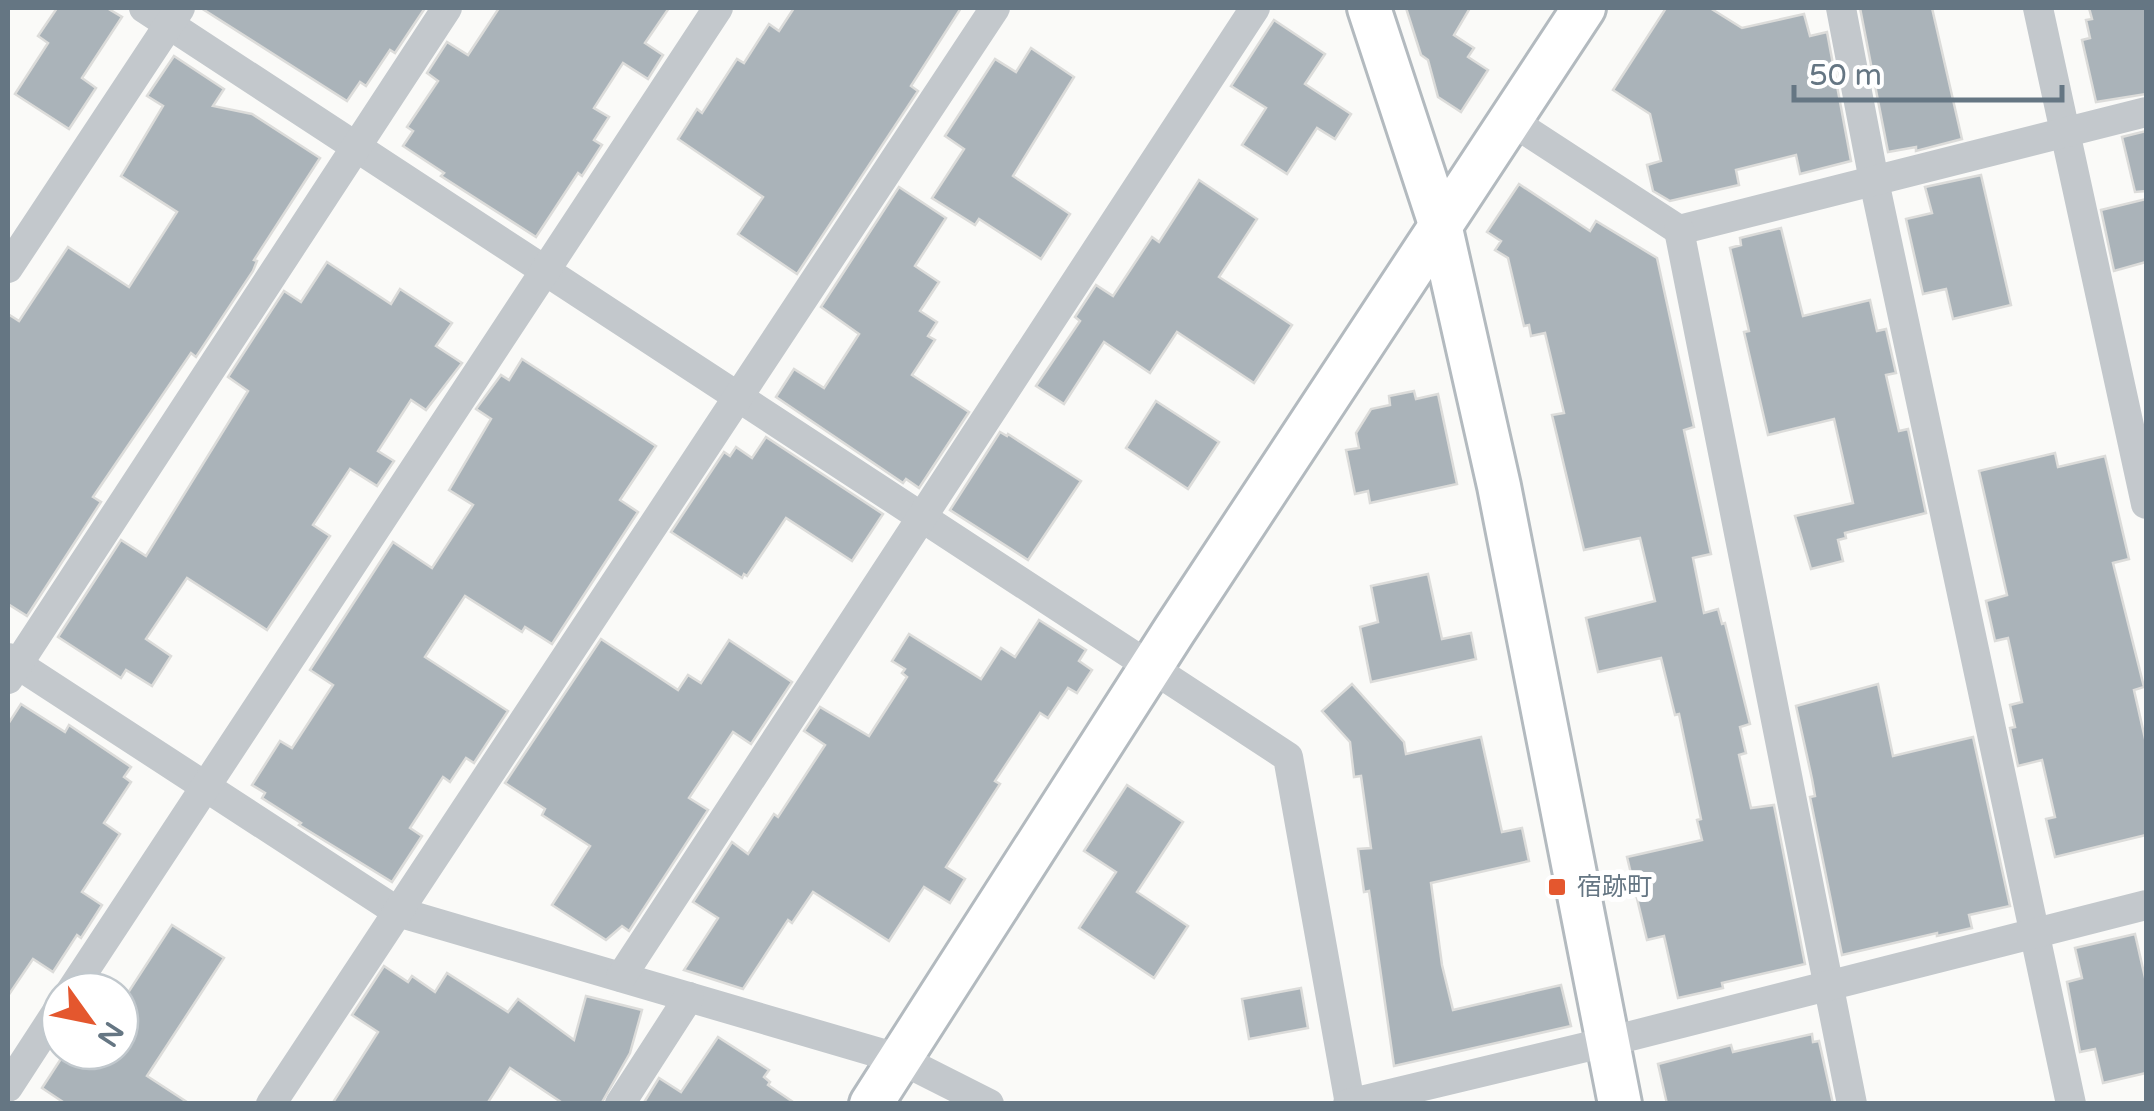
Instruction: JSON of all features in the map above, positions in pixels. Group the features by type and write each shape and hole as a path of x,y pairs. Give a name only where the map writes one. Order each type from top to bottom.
{"street":[{"path":"446,8 11,667 205,786 398,912 900,1059 990,1104"},
{"path":"83,971 718,8"},
{"path":"271,1104 994,8"},
{"path":"620,977 1255,8"},
{"path":"1369,8 1440,224 1500,486 1620,1104"},
{"path":"871,1104 1151,668 1584,8"},
{"path":"1841,8 1874,181 2071,1104"},
{"path":"2038,8 2146,504"},
{"path":"8,268 164,13 355,146 1288,757 1350,1103 2146,904"},
{"path":"1679,230 2146,112"},
{"path":"1510,120 1679,230 1852,1104"},
{"path":"620,1104 689,997"},
{"path":"8,1088 40,1038"}],"building":[{"path":"57,8 107,8 122,17 82,78 96,88 69,129 15,94 48,43 38,36"},
{"path":"201,8 425,8 395,53 390,50 366,86 360,82 347,101"},
{"path":"499,8 669,8 645,43 663,55 648,79 623,63 594,108 609,117 594,140 602,145 582,176 578,173 536,237 441,176 444,173 403,146 413,131 407,127 438,81 427,73 447,42 468,55"},
{"path":"794,8 961,8 911,86 918,91 797,274 738,234 763,197 678,139 697,109 702,113 737,59 744,63 769,24 779,31"},
{"path":"1406,8 1470,8 1454,35 1474,48 1468,57 1488,70 1461,112 1438,97 1428,60 1421,55"},
{"path":"1666,8 1710,8 1742,28 1804,14 1810,36 1827,32 1851,161 1800,174 1796,155 1736,170 1739,185 1670,201 1653,191 1647,165 1661,161 1650,114 1613,90"},
{"path":"1860,8 1932,8 1962,139 1916,151 1916,147 1888,152"},
{"path":"2089,8 2146,8 2146,94 2096,102 2082,40 2090,38 2086,20 2092,19"},
{"path":"1274,20 1325,54 1305,84 1351,114 1335,139 1317,128 1287,174 1242,145 1266,108 1231,86"},
{"path":"1031,48 1074,77 1013,176 1070,214 1041,259 979,219 975,225 932,198 964,149 945,136 995,59 1016,72"},
{"path":"174,56 224,89 213,106 252,114 320,158 196,357 191,353 93,497 101,502 27,616 8,604 8,314 19,321 68,247 129,287 177,212 121,176 163,106 147,96"},
{"path":"2146,131 2146,191 2135,192 2122,137"},
{"path":"1981,175 2011,305 1953,319 1946,289 1923,294 1906,219 1932,213 1925,187"},
{"path":"1199,180 1257,219 1219,277 1292,325 1254,383 1177,332 1150,373 1104,342 1064,404 1036,386 1080,321 1075,317 1096,285 1113,296 1152,237 1159,242"},
{"path":"1519,184 1590,231 1596,221 1657,258 1694,427 1684,430 1711,554 1693,558 1704,613 1718,609 1722,624 1725,623 1750,724 1740,727 1746,753 1739,755 1751,808 1774,805 1805,964 1722,983 1723,988 1678,998 1664,936 1647,940 1627,857 1702,840 1697,820 1701,819 1679,714 1675,715 1661,658 1598,672 1586,618 1655,601 1640,538 1584,550 1552,415 1564,413 1545,333 1531,336 1529,325 1524,326 1508,258 1495,250 1501,241 1487,232"},
{"path":"899,187 946,218 915,266 939,282 920,311 937,322 928,336 935,340 912,375 969,412 919,488 906,479 903,483 776,397 794,369 824,388 859,334 821,307"},
{"path":"2146,199 2146,262 2114,271 2101,210"},
{"path":"1781,228 1803,316 1870,300 1877,331 1886,329 1896,373 1886,375 1899,431 1908,429 1926,513 1845,533 1846,538 1838,540 1843,561 1811,569 1795,516 1853,503 1834,419 1768,435 1744,332 1749,331 1730,248 1741,245 1740,238"},
{"path":"327,262 391,304 400,289 452,323 436,346 462,363 426,410 411,400 378,451 394,461 377,486 350,469 313,525 330,536 267,630 187,578 146,639 171,656 152,686 126,670 121,678 58,637 121,540 146,556 248,391 228,377 284,291 301,302"},
{"path":"522,359 656,446 620,500 638,512 552,644 525,627 522,632 465,596 425,657 508,711 474,763 466,758 450,782 443,777 410,828 422,836 392,882 299,825 262,798 265,793 252,785 280,741 292,748 333,685 310,670 393,542 432,568 473,505 449,490 491,419 476,409 501,375 509,380"},
{"path":"1414,391 1416,399 1438,394 1457,484 1370,503 1368,491 1355,494 1346,450 1359,448 1356,433 1371,409 1390,405 1389,396"},
{"path":"1156,401 1219,442 1188,489 1126,448"},
{"path":"1000,432 1081,481 1028,560 950,510"},
{"path":"766,437 883,514 852,561 786,518 742,578 671,532 724,452 730,456 736,447 752,458"},
{"path":"2055,453 2058,467 2105,456 2129,559 2113,563 2144,687 2134,690 2146,743 2146,835 2055,857 2046,819 2055,817 2042,760 2018,766 2010,728 2015,727 2010,705 2022,702 2008,638 1995,641 1986,601 2007,595 1979,471"},
{"path":"1428,574 1442,639 1471,633 1476,659 1371,682 1360,627 1378,622 1371,586"},
{"path":"1039,620 1086,650 1079,661 1092,670 1077,693 1068,688 1048,718 1040,713 995,781 1000,784 946,867 965,879 950,903 924,887 889,941 813,892 792,923 788,920 743,989 684,970 718,918 693,902 732,842 748,854 774,814 778,817 825,745 804,731 820,707 869,736 907,677 902,673 905,669 892,661 909,634 981,679 1001,648 1015,657"},
{"path":"601,639 678,690 688,675 701,683 729,640 792,682 751,744 733,732 689,798 708,810 629,931 622,926 606,940 552,905 590,846 542,815 545,809 505,783"},
{"path":"1352,684 1404,742 1406,754 1481,737 1502,832 1522,828 1529,861 1431,883 1442,965 1453,1010 1561,985 1571,1026 1394,1066 1369,891 1364,892 1358,849 1371,848 1361,776 1354,777 1350,742 1322,711"},
{"path":"1878,684 1893,756 1973,737 2010,906 1969,915 1972,928 1842,955 1796,706"},
{"path":"21,704 65,732 69,725 131,767 124,777 131,782 104,823 120,834 82,892 102,905 54,971 33,959 8,996 8,724"},
{"path":"1127,785 1183,822 1137,892 1188,926 1154,978 1079,928 1116,872 1084,851"},
{"path":"172,925 224,958 147,1076 190,1104 66,1104 42,1088 53,1071 140,1071 140,974"},
{"path":"2135,934 2146,982 2146,1073 2103,1083 2095,1049 2080,1052 2067,982 2082,978 2075,948"},
{"path":"384,966 408,982 412,976 435,992 447,973 508,1012 518,999 574,1040 586,996 642,1010 630,1053 601,1104 564,1104 510,1068 487,1104 332,1104 378,1032 352,1015"},
{"path":"1301,988 1308,1028 1249,1039 1242,999"},
{"path":"1812,1034 1813,1042 1819,1041 1833,1104 1667,1104 1658,1064 1731,1045 1733,1052"},
{"path":"718,1037 769,1070 764,1077 770,1082 768,1085 796,1104 643,1104 659,1078 681,1092"}],"place":[{"name":"宿跡町","path":"1557,887"}]}
